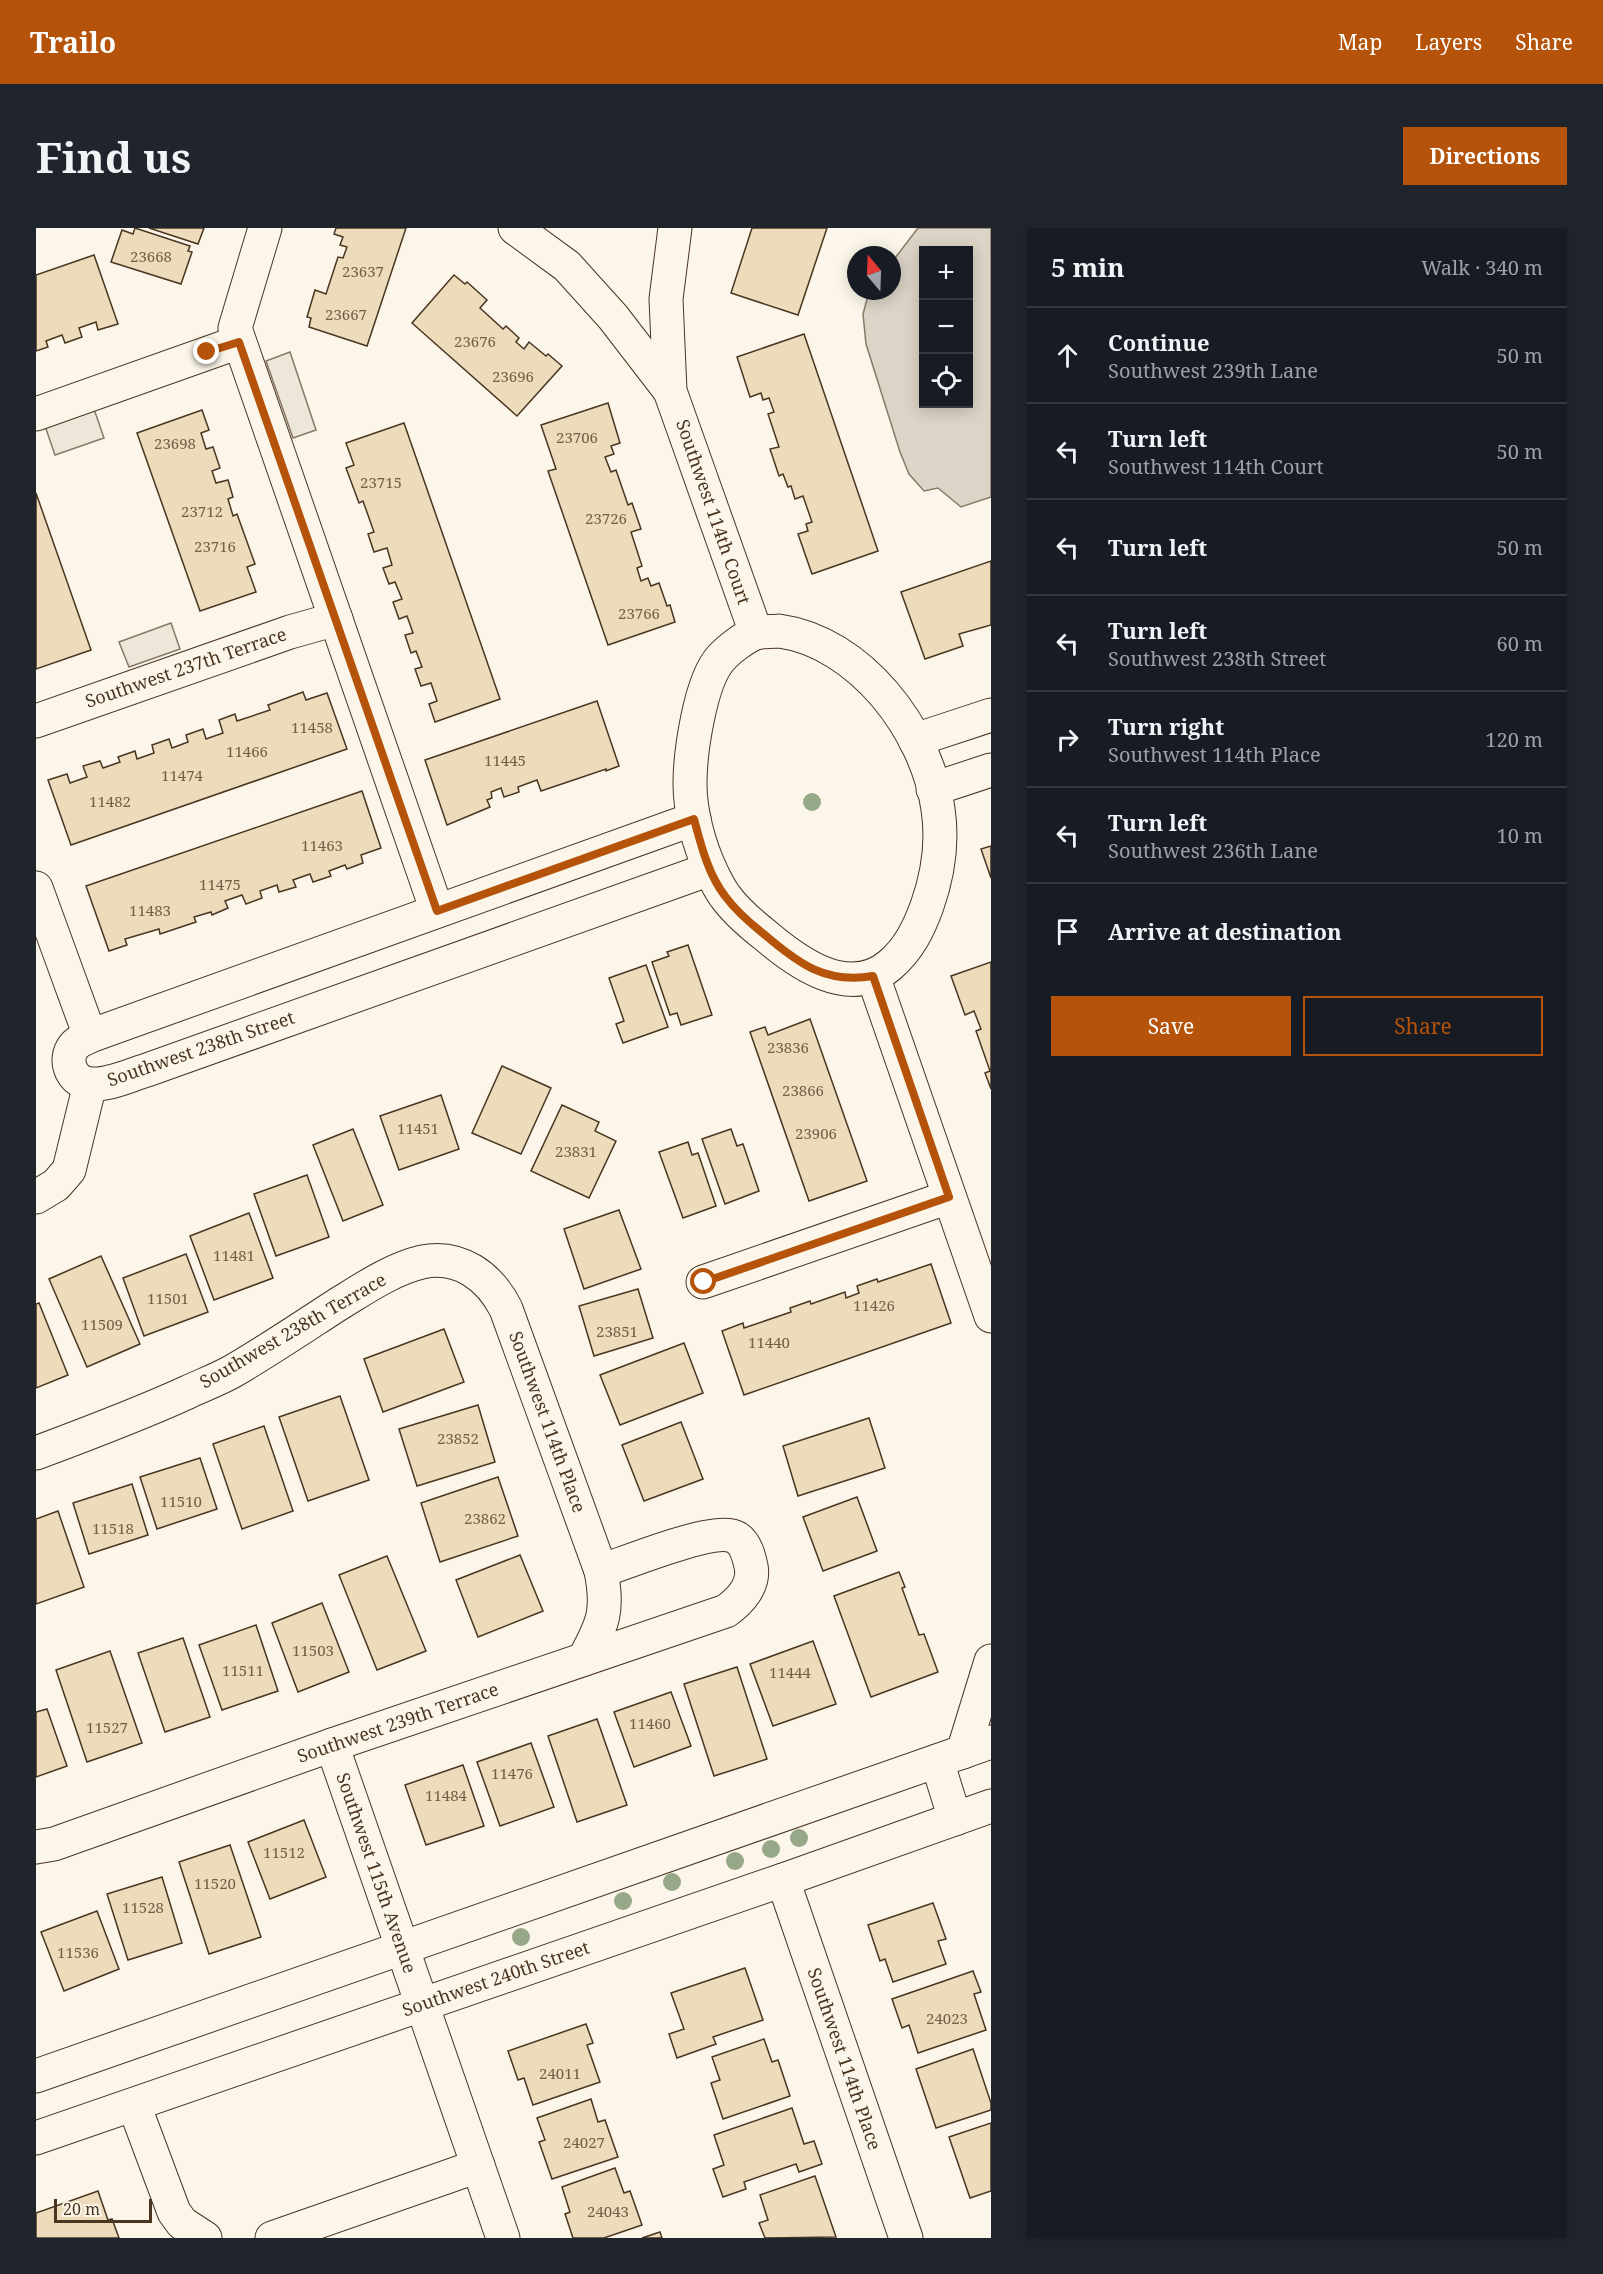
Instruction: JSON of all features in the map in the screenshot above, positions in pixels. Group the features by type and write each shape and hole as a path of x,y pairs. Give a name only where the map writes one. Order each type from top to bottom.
{"street":[{"path":"265,228 235,328 437,911"},
{"name":"Southwest 114th Court","path":"515,228 567,266 613,317 670,391"},
{"name":"Southwest 114th Court","path":"675,228 666,299 670,391 756,633"},
{"path":"613,317 628,324 641,324 659,317 666,299"},
{"path":"36,414 239,342"},
{"name":"Southwest 237th Terrace","path":"36,721 279,635 336,619"},
{"path":"778,631 800,634 826,646 857,666 890,702 915,740 933,789 938,809 940,839 936,881 920,925 907,948 889,966 873,976 853,979 829,975 808,968 790,957 754,926 725,896 710,869 694,819 690,784 694,739 706,684 713,668 732,647 756,633 778,631"},
{"path":"915,740 991,715"},
{"path":"933,789 991,770"},
{"name":"Southwest 238th Street","path":"694,819 90,1036 74,1046 69,1058 71,1071 76,1077 90,1084 147,1070 710,869"},
{"path":"36,888 90,1036"},
{"path":"873,976 991,1316"},
{"path":"36,1197 56,1185 69,1170 90,1084"},
{"path":"704,1282 949,1197"},
{"name":"Southwest 238th Terrace","path":"36,1453 159,1406 232,1372 363,1289 393,1273 421,1262 454,1263 485,1278"},
{"name":"Southwest 114th Place","path":"485,1278 497,1292 506,1309 601,1571 606,1603 604,1615 584,1659"},
{"name":"Southwest 239th Terrace","path":"36,1847 54,1844 332,1745 726,1611 737,1604 750,1584 753,1573 744,1545 737,1538 725,1534 694,1539 601,1571"},
{"path":"956,1819 964,1752 991,1661"},
{"name":"Southwest 115th Avenue","path":"332,1745 503,2238"},
{"path":"36,2076 964,1752"},
{"name":"Southwest 240th Street","path":"36,2138 991,1806"},
{"name":"Southwest 114th Place","path":"783,1880 906,2238"},
{"path":"134,2105 174,2212 182,2223 206,2238"},
{"path":"272,2238 478,2166"}],"shaded area":[{"path":"918,228 991,228 991,497 961,507 938,488 924,491 909,474 866,344 863,314 867,300 901,300 901,250"},
{"path":"290,352 316,430 293,438 266,361"},
{"path":"94,409 104,438 55,455 45,426"},
{"path":"171,623 180,649 129,667 119,642"}],"building":[{"path":"135,228 190,246 188,251 192,252 181,284 111,262 122,230 133,234"},
{"path":"149,228 204,228 198,244"},
{"path":"336,228 406,228 367,346 309,327 311,318 307,317 315,290 326,294 338,257 343,258 347,247 340,245 343,237 334,234"},
{"path":"752,228 827,228 798,315 731,293"},
{"path":"94,255 118,324 98,330 96,322 79,328 82,337 65,343 62,335 46,341 48,347 36,351 36,275"},
{"path":"454,275 465,284 467,282 487,300 480,308 503,329 506,326 519,338 516,342 524,349 529,342 562,366 517,416 412,323"},
{"path":"804,334 878,551 812,574 798,534 808,531 806,524 812,522 803,496 795,499 791,486 788,487 783,474 779,476 770,449 779,447 768,414 774,412 769,398 763,400 761,393 750,397 737,357"},
{"path":"608,403 620,443 611,446 614,454 605,457 611,472 616,470 628,505 632,503 641,529 631,532 642,566 637,568 641,581 648,578 651,586 659,583 667,606 670,605 675,622 608,645 548,471 556,469 541,425"},
{"path":"202,410 209,430 201,433 206,449 213,447 220,468 212,471 216,483 228,480 233,497 228,499 233,516 237,514 255,564 247,567 256,592 200,611 137,433"},
{"path":"404,423 500,699 435,722 429,704 437,701 431,683 421,686 415,669 422,667 416,651 411,653 405,635 413,633 407,616 399,619 393,602 402,599 395,582 389,584 383,568 392,565 387,548 374,552 368,534 374,532 363,501 359,503 346,468 354,465 346,443"},
{"path":"36,493 91,650 36,669"},
{"path":"991,561 991,625 959,634 963,646 925,659 901,592"},
{"path":"303,692 306,700 327,693 347,749 71,845 48,780 67,774 70,783 87,777 83,766 100,761 103,768 120,762 118,757 135,751 137,759 154,753 152,745 169,739 172,748 188,742 186,735 203,729 206,739 223,733 219,720 235,714 237,721 270,710 268,705"},
{"path":"597,701 619,766 541,791 537,780 518,787 519,792 504,797 501,788 491,792 492,798 487,800 490,807 447,825 425,760"},
{"path":"362,791 381,848 361,855 363,863 347,869 345,865 329,871 331,876 313,882 310,874 293,880 296,887 279,892 277,885 260,891 262,898 246,904 242,895 225,901 228,908 212,915 211,912 194,917 196,922 160,934 159,929 125,939 127,945 109,951 86,886"},
{"path":"991,846 991,878 981,849"},
{"path":"688,945 712,1015 681,1025 677,1013 670,1015 652,962 669,956 667,952"},
{"path":"991,962 991,1089 985,1073 990,1071 976,1031 981,1029 974,1011 965,1015 951,976"},
{"path":"646,965 668,1027 623,1043 616,1024 624,1021 609,978"},
{"path":"810,1019 867,1181 809,1201 750,1032 765,1027 768,1035"},
{"path":"502,1066 551,1088 521,1154 472,1133"},
{"path":"441,1095 459,1149 399,1170 380,1116"},
{"path":"562,1105 599,1122 595,1131 616,1141 589,1198 531,1171"},
{"path":"353,1129 383,1205 343,1221 313,1145"},
{"path":"731,1129 737,1146 743,1144 759,1191 725,1204 702,1139"},
{"path":"688,1142 692,1155 698,1153 716,1206 683,1218 659,1152"},
{"path":"307,1175 329,1237 276,1256 254,1194"},
{"path":"619,1210 641,1269 584,1289 564,1229"},
{"path":"249,1213 273,1278 214,1300 190,1236"},
{"path":"186,1254 208,1312 144,1336 123,1278"},
{"path":"101,1256 140,1344 87,1367 49,1279"},
{"path":"931,1264 951,1323 744,1395 722,1331 743,1323 744,1328 791,1312 790,1308 810,1301 811,1304 845,1292 846,1298 859,1293 857,1286 877,1279 878,1282"},
{"path":"638,1289 653,1338 594,1356 579,1306"},
{"path":"39,1303 68,1375 36,1388 36,1304"},
{"path":"444,1329 464,1382 383,1412 364,1359"},
{"path":"684,1343 703,1393 620,1425 600,1375"},
{"path":"340,1396 369,1480 308,1501 279,1417"},
{"path":"478,1405 495,1462 417,1486 399,1429"},
{"path":"869,1418 885,1468 798,1496 783,1446"},
{"path":"681,1422 703,1479 644,1501 622,1445"},
{"path":"264,1426 293,1511 242,1529 213,1444"},
{"path":"200,1458 217,1509 157,1529 140,1477"},
{"path":"498,1477 518,1536 440,1562 421,1503"},
{"path":"132,1484 148,1535 89,1554 73,1503"},
{"path":"857,1497 877,1551 823,1571 803,1517"},
{"path":"58,1511 84,1587 36,1604 36,1519"},
{"path":"520,1555 543,1611 478,1637 456,1580"},
{"path":"387,1556 426,1651 377,1670 339,1575"},
{"path":"899,1572 905,1587 902,1588 919,1635 924,1634 938,1672 871,1697 834,1596"},
{"path":"322,1603 349,1672 298,1692 272,1623"},
{"path":"256,1625 278,1691 222,1710 199,1645"},
{"path":"183,1638 210,1717 165,1732 138,1653"},
{"path":"813,1641 836,1704 773,1726 750,1664"},
{"path":"110,1651 142,1743 87,1762 56,1670"},
{"path":"737,1667 767,1759 714,1776 684,1684"},
{"path":"671,1692 691,1746 634,1767 614,1712"},
{"path":"47,1709 67,1766 36,1777 36,1712"},
{"path":"597,1719 627,1805 577,1822 548,1736"},
{"path":"531,1743 554,1807 500,1826 477,1762"},
{"path":"463,1765 484,1826 426,1845 405,1785"},
{"path":"304,1820 326,1877 270,1899 248,1842"},
{"path":"230,1845 261,1937 209,1954 179,1862"},
{"path":"162,1877 182,1943 128,1960 107,1894"},
{"path":"933,1903 946,1939 938,1941 946,1964 893,1982 885,1959 880,1961 868,1925"},
{"path":"97,1911 119,1969 64,1991 41,1932"},
{"path":"745,1968 763,2020 713,2037 716,2044 677,2058 669,2034 684,2029 671,1993"},
{"path":"973,1971 981,1992 974,1994 986,2030 918,2053 909,2025 902,2028 892,1999"},
{"path":"586,2024 593,2043 587,2045 600,2082 533,2105 524,2078 518,2080 508,2051"},
{"path":"764,2039 772,2062 778,2060 790,2096 723,2119 711,2083 720,2080 712,2057"},
{"path":"973,2049 991,2103 991,2110 936,2128 916,2069"},
{"path":"591,2099 598,2122 605,2120 618,2157 552,2179 539,2142 545,2140 537,2118"},
{"path":"792,2108 804,2144 814,2141 822,2164 799,2172 796,2164 744,2182 746,2189 723,2197 713,2169 724,2165 714,2135"},
{"path":"991,2123 991,2191 970,2198 949,2137"},
{"path":"615,2168 624,2193 630,2191 642,2225 604,2238 573,2238 565,2214 570,2212 562,2187"},
{"path":"815,2176 836,2237 765,2238 759,2223 768,2220 760,2195"},
{"path":"98,2191 108,2220 112,2219 119,2238 36,2238 36,2213"},
{"path":"660,2232 662,2238 642,2238"}],"route":[{"path":"207,352 239,342 437,911 694,819 710,869 725,896 754,926 790,957 808,968 829,975 853,979 873,976 949,1197 704,1282"}]}
